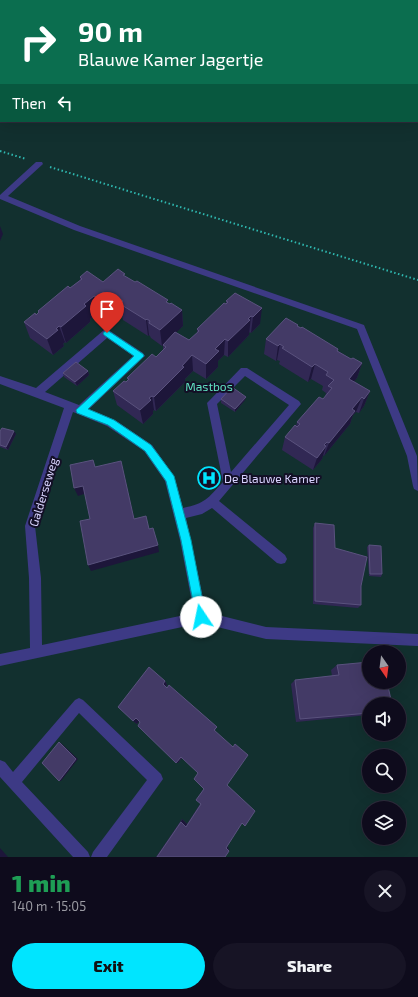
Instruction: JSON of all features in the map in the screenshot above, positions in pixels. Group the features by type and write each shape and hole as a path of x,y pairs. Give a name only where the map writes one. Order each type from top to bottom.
{"lane":[{"path":"40,164 2,197 76,228 361,327 412,456 418,486"},
{"path":"37,393 107,333 140,356 81,410"},
{"path":"179,514 202,509 212,502 228,484 296,404 244,371 212,403 228,484"},
{"path":"0,380 81,410 111,423 148,448 170,479 201,617"},
{"name":"Galderseweg","path":"36,652 35,578 30,526 70,406"},
{"path":"212,502 281,559"},
{"path":"0,660 201,617 266,633 418,640"},
{"path":"14,782 79,704 156,779 98,857"},
{"path":"0,767 83,857"}],"path":[{"path":"0,151 418,280"}],"green space":[{"name":"Mastbos","path":"0,122 418,122 418,857 0,857"}],"building":[{"path":"118,269 125,274 123,275 135,282 137,281 168,300 166,302 171,303 182,310 160,330 149,323 150,321 147,319 146,320 120,304 123,301 112,294 109,296 103,292 97,297 94,296 84,304 86,306 61,327 59,326 56,329 58,330 47,339 24,322 35,313 36,315 39,312 38,311 68,286 70,288 82,279 80,277 87,271 103,282"},
{"path":"235,293 262,308 253,317 251,316 248,319 250,320 228,341 225,339 215,349 219,351 206,364 192,355 182,366 184,367 154,397 152,396 149,398 151,400 140,410 113,391 124,381 126,382 129,379 127,378 152,354 156,357 166,347 163,345 175,332 189,340 199,331 197,329 224,303 226,304 228,302 226,301"},
{"path":"286,318 298,325 297,326 302,327 338,349 337,351 362,363 349,379 370,391 364,399 362,397 352,409 355,411 329,443 327,442 324,445 326,446 317,458 285,437 295,425 297,427 300,424 297,422 319,397 323,399 332,388 328,386 334,380 326,375 328,372 315,364 312,367 282,348 284,347 280,344 278,346 266,339"},
{"path":"76,362 88,371 75,382 63,373"},
{"path":"232,387 246,397 235,409 221,399"},
{"path":"2,428 14,431 6,447 0,445 0,431"},
{"path":"93,460 95,467 121,461 134,519 146,516 149,529 153,528 158,545 88,565 80,521 90,519 83,486 74,488 70,465"},
{"path":"315,523 334,525 335,548 367,557 361,586 361,605 315,601"},
{"path":"369,545 381,546 382,574 370,574"},
{"path":"362,663 362,689 389,689 390,697 362,697 362,714 300,719 295,680 339,675 337,665"},
{"path":"149,667 165,681 163,684 167,688 169,685 217,727 214,730 233,747 235,744 248,755 227,785 255,811 245,826 242,823 226,848 229,851 225,857 157,857 181,822 186,827 201,804 196,800 204,789 194,779 198,773 181,757 176,763 138,726 140,722 136,718 133,721 118,707"},
{"path":"59,742 76,759 59,781 42,763"}],"place":[{"name":"De Blauwe Kamer","path":"209,478"}],"route":[{"path":"107,333 140,356 81,410 111,423 148,448 170,479 186,540 201,617"}]}
